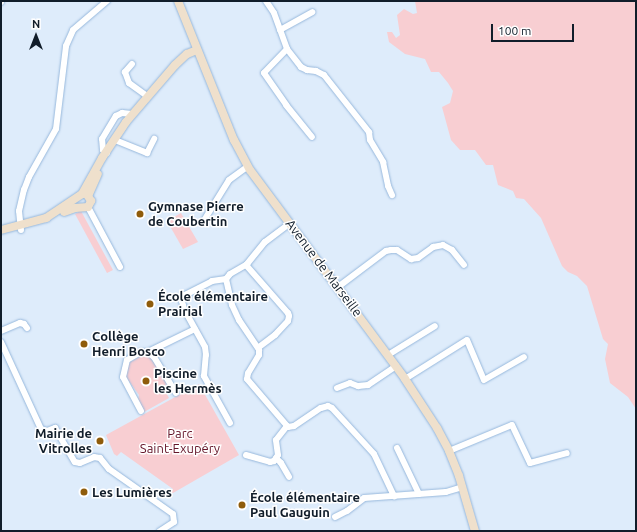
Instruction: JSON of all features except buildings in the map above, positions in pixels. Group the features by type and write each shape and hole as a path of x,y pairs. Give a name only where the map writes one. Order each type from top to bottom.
{"street":[{"path":"21,228 19,211 24,190 29,177 56,129 66,46 73,30 107,1"},
{"name":"Avenue de Marseille","path":"178,1 234,140 248,166 396,366 437,428 449,451 462,487 475,531"},
{"path":"266,1 274,13 287,49 301,67 324,75 369,132 370,140 383,162 388,186 392,195"},
{"path":"280,30 312,12"},
{"path":"287,49 264,73 286,105 312,137"},
{"path":"1,235 46,218 83,200 102,158 132,114 180,60 187,54 197,50"},
{"path":"132,64 125,72 129,83 147,96"},
{"path":"106,153 101,146 102,139 116,116 122,113 132,114"},
{"path":"115,140 148,153 154,139"},
{"path":"203,222 229,180 248,166"},
{"path":"83,200 120,267"},
{"path":"230,423 204,376 206,355 205,347 184,309 182,301 185,295 212,281 226,279 230,274 246,265 265,242 290,223"},
{"path":"1,230 21,228"},
{"path":"338,287 386,251 391,250 397,250 411,259 418,258 433,247 443,245 452,250 464,265"},
{"path":"246,265 289,316 288,321 275,335 258,348"},
{"path":"226,279 232,305 239,320 258,348 259,355 248,373 248,379 287,426"},
{"path":"1,331 20,323 24,324 27,328"},
{"path":"388,356 435,326"},
{"path":"141,411 123,377 127,360 141,352 148,352 195,329"},
{"path":"405,379 467,340 484,380 524,357"},
{"path":"1,342 42,428 47,431 55,428 75,462 80,463 94,457 100,458 109,469 174,514 174,522 160,531"},
{"path":"148,352 154,357 176,393"},
{"path":"337,388 350,383 358,386 368,385 396,366"},
{"path":"287,426 294,426 321,408 328,406 332,408 374,454 394,496"},
{"path":"449,451 512,425 530,464 568,453"},
{"path":"246,455 270,462 276,458 278,450 276,440 287,426"},
{"path":"398,448 419,494"},
{"path":"276,458 281,463 289,477"},
{"path":"335,517 347,511 364,498 446,492 462,487"}],"green space":[{"path":"415,1 636,1 636,409 628,397 610,383 605,359 608,344 603,339 587,286 577,276 568,272 562,266 541,218 524,199 516,198 513,191 498,185 493,165 486,165 475,150 460,150 451,140 442,107 450,103 453,91 448,83 439,72 431,72 425,59 405,54 389,42 387,32 392,32 396,38 400,35 397,15 404,9 413,14 417,13"},
{"path":"81,211 113,270 107,273 75,214"},
{"path":"181,213 198,242 183,249 167,221"},
{"name":"Piscine les Hermès","path":"143,355 148,355 155,364 167,384 163,387 169,398 144,412 138,400 139,395 126,377 126,369 130,362"},
{"name":"Parc Saint-Exupéry","path":"199,384 239,455 173,493 171,492 173,489 121,452 117,456 114,454 106,435"}],"place":[{"name":"Gymnase Pierre de Coubertin","path":"140,214"},
{"name":"École élémentaire Prairial","path":"150,304"},
{"name":"Collège Henri Bosco","path":"84,344"},
{"name":"Piscine les Hermès","path":"146,381"},
{"name":"Mairie de Vitrolles","path":"100,441"},
{"name":"Les Lumières","path":"84,492"},
{"name":"École élémentaire Paul Gauguin","path":"242,505"}]}
